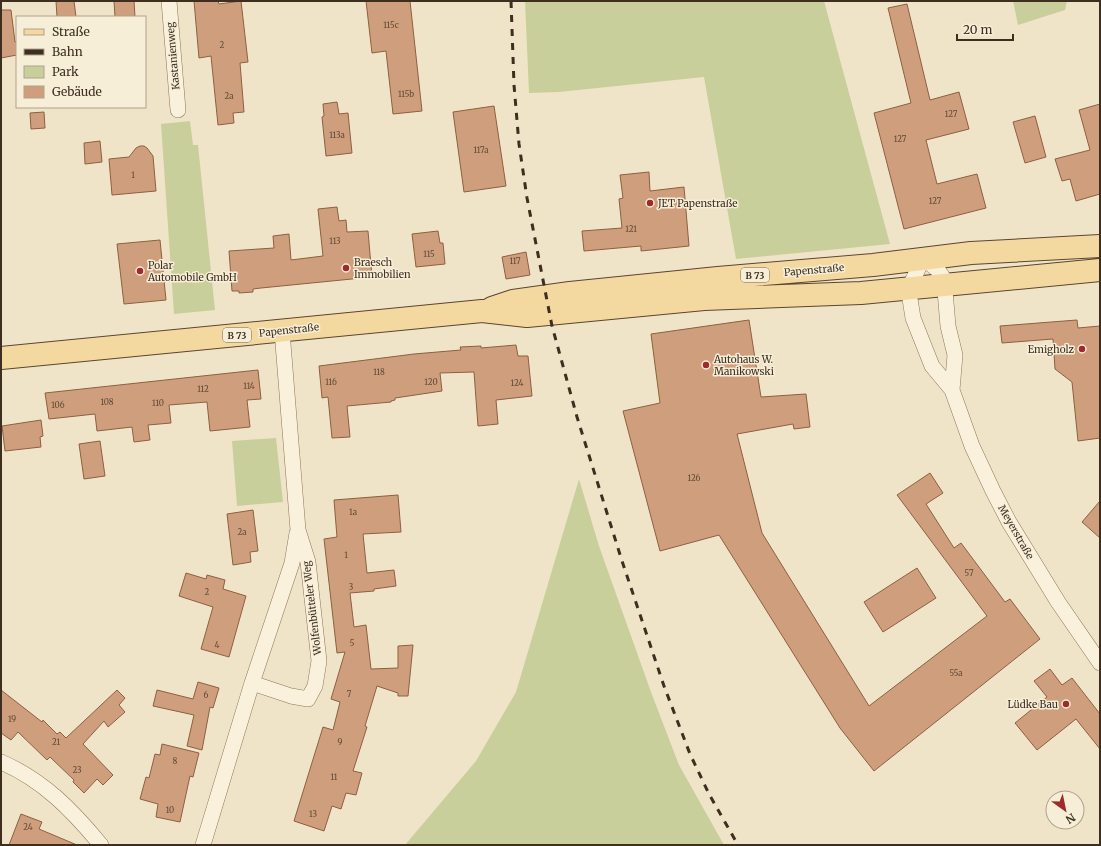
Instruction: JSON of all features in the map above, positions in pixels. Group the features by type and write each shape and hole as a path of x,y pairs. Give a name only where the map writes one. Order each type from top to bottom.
{"main road":[{"name":"Papenstraße","path":"482,312 513,301 558,294 979,253 1100,246"},
{"name":"Papenstraße","path":"1,358 482,312 527,316 704,299 861,293 1100,270"}],"street":[{"name":"Kastanienweg","path":"169,1 178,110"},
{"name":"Meyerstraße","path":"952,390 955,355 948,326 946,285 942,274 924,259 910,288 910,299 913,318 932,366 952,390 972,446 1009,522 1058,602 1100,663"},
{"name":"Wolfenbütteler Weg","path":"252,683 291,696 308,699 315,686 319,661 308,562 298,530 282,331"},
{"name":"Wolfenbütteler Weg","path":"203,845 252,683 292,563 298,530"},
{"path":"1,762 43,786 77,817 101,845"}],"green space":[{"path":"525,1 824,1 890,244 736,259 704,77 559,92 529,93"},
{"path":"1013,1 1067,1 1065,10 1018,25"},
{"path":"190,121 193,145 198,145 215,310 174,314 161,124"},
{"path":"276,438 283,502 237,506 232,441"},
{"path":"579,479 599,546 651,692 679,765 724,845 405,845 476,761 516,692"}],"building":[{"path":"56,1 74,1 76,16 57,16"},
{"path":"114,1 134,1 135,16 115,16"},
{"path":"194,1 218,1 219,4 241,1 248,62 240,63 244,112 233,113 234,123 218,125 211,56 199,58"},
{"path":"366,1 410,1 422,111 393,114 386,51 372,53"},
{"path":"907,4 930,100 959,92 969,129 926,140 937,184 977,174 986,208 904,229 874,113 911,103 888,8"},
{"path":"1,10 11,10 16,42 16,55 1,58"},
{"path":"337,102 339,114 348,113 352,153 326,156 322,117 324,116 323,104"},
{"path":"1100,104 1100,194 1076,201 1070,179 1062,181 1055,159 1090,150 1079,110"},
{"path":"494,106 506,186 464,192 453,112"},
{"path":"44,112 45,128 31,129 30,113"},
{"path":"1035,116 1046,157 1025,163 1013,122"},
{"path":"100,141 102,162 85,164 84,143"},
{"path":"140,146 147,148 153,156 156,191 112,195 109,159 129,157 136,148"},
{"path":"649,172 650,191 684,187 689,246 641,251 641,246 584,251 582,231 622,228 619,199 623,198 620,175"},
{"path":"337,207 339,221 346,220 347,232 368,231 372,277 253,289 253,292 239,293 239,291 232,291 229,251 274,248 273,236 289,234 291,260 323,256 318,209"},
{"path":"438,231 440,243 443,243 445,264 416,267 412,234"},
{"path":"160,240 166,300 124,304 117,244"},
{"path":"526,252 530,275 506,279 502,257"},
{"path":"749,320 761,397 806,394 810,427 794,429 793,424 737,434 762,533 869,706 987,616 897,495 930,473 943,493 926,504 954,548 961,543 1005,602 1010,599 1040,639 874,771 840,728 719,535 660,551 623,411 660,403 651,334"},
{"path":"1077,320 1078,328 1100,326 1100,438 1078,441 1072,382 1055,369 1053,339 1002,343 1000,326"},
{"path":"516,345 518,356 528,356 532,396 496,400 498,424 478,426 474,372 440,373 442,391 395,398 395,400 391,402 347,406 350,437 332,438 328,397 322,398 319,366 414,354 461,350 460,347 481,346 481,348"},
{"path":"258,370 261,399 247,400 250,427 210,431 207,402 169,405 171,423 148,425 150,440 134,442 132,427 97,431 95,414 49,419 45,393"},
{"path":"41,420 43,436 40,437 41,447 5,451 2,426"},
{"path":"100,441 105,476 84,479 79,444"},
{"path":"398,495 401,532 363,534 367,573 394,570 396,586 374,589 374,591 350,593 354,627 366,625 371,669 398,668 398,646 413,645 408,696 398,696 398,693 377,686 365,726 367,727 353,771 362,773 356,795 346,793 341,809 332,806 324,831 294,821 323,727 333,730 340,702 331,699 345,652 337,653 324,539 337,537 334,500"},
{"path":"1100,501 1100,538 1082,522"},
{"path":"253,510 258,551 250,552 251,562 233,565 227,514"},
{"path":"917,568 936,598 883,632 864,602"},
{"path":"186,573 206,579 207,575 225,580 223,589 246,596 229,657 201,649 213,607 179,596"},
{"path":"1050,669 1062,685 1072,678 1100,714 1100,749 1076,719 1037,750 1015,723 1047,697 1034,681"},
{"path":"198,682 219,688 213,708 210,707 202,750 187,746 194,715 153,706 157,690 193,699"},
{"path":"1,690 42,722 43,720 57,734 60,732 66,738 117,690 125,698 119,705 125,712 108,727 104,721 83,744 113,775 103,785 97,779 84,793 73,782 74,780 50,757 47,760 18,732 11,740 1,733"},
{"path":"162,744 199,753 193,777 190,776 180,822 156,817 158,804 140,799 146,777 149,778 155,754 160,755"},
{"path":"21,814 42,822 39,829 77,845 9,845"}],"railway":[{"path":"511,1 514,85 519,144 527,198 552,326 577,417 622,561 664,686 690,754 709,794 738,845"}],"place":[{"name":"JET Papenstraße","path":"650,203"},
{"name":"Braesch Immobilien","path":"346,268"},
{"name":"Polar Automobile GmbH","path":"140,271"},
{"name":"Emigholz","path":"1082,349"},
{"name":"Autohaus W. Manikowski","path":"706,365"},
{"name":"Lüdke Bau","path":"1066,704"}]}
